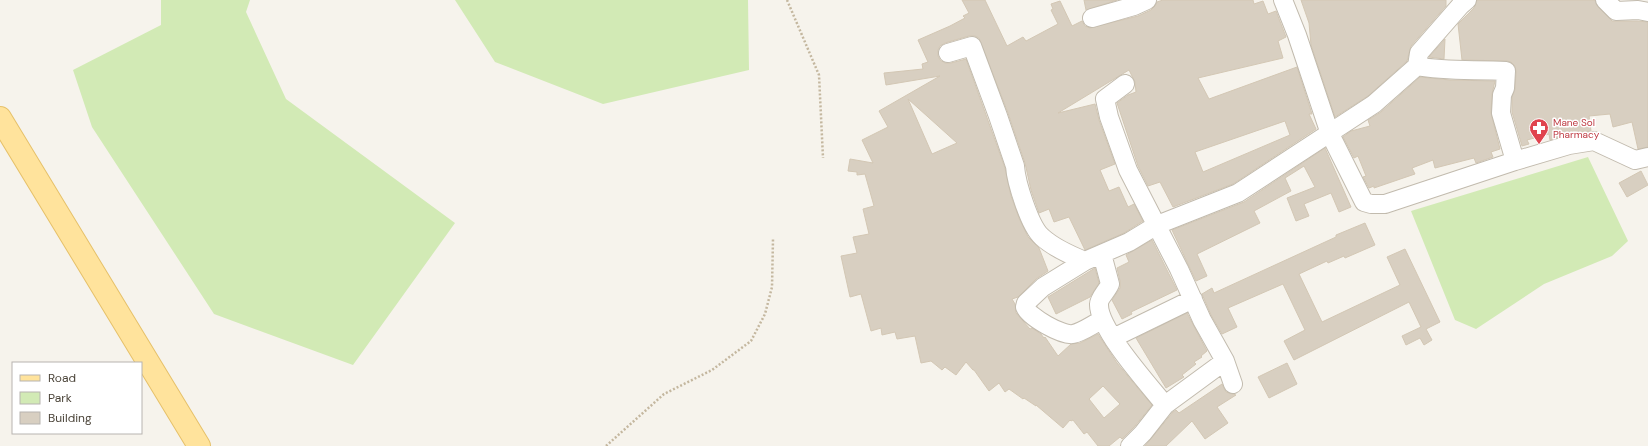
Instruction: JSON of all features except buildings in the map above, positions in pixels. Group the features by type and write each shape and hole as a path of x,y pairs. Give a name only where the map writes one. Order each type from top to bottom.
{"main road":[{"path":"0,118 199,446"}],"street":[{"path":"1092,18 1134,6 1147,0"},
{"path":"1283,0 1297,36 1330,134 1364,202 1372,204 1385,204 1515,161 1569,145 1594,141 1635,160 1648,157"},
{"path":"1102,320 1074,334 1065,334 1042,322 1026,311 1025,307 1026,303 1043,287 1085,261 1129,242 1157,225 1238,193 1374,104 1416,66 1419,53 1467,0"},
{"path":"1605,0 1616,11 1638,10 1648,12"},
{"path":"948,53 972,46 1015,166 1015,173 1024,204 1034,224 1041,236 1046,241 1085,261"},
{"path":"1416,66 1443,70 1484,69 1506,71 1501,113 1515,161"},
{"path":"1125,84 1105,99 1109,117 1128,170 1144,203 1157,225 1202,320 1225,361 1233,384"},
{"path":"1102,254 1110,284 1106,293 1100,298 1099,303 1102,320 1113,338 1165,405"},
{"path":"1113,338 1193,299"},
{"path":"1130,446 1143,433 1165,405 1225,361"}],"path":[{"path":"787,0 819,75 823,158"},
{"path":"606,446 664,394 712,370 751,341 765,314 772,287 773,239"}],"green space":[{"path":"161,0 250,0 246,12 286,99 455,223 353,365 214,314 92,127 73,70 161,25"},
{"path":"455,0 748,0 749,70 603,104 495,62"},
{"path":"1588,157 1628,241 1612,256 1544,284 1476,329 1455,320 1411,211"}],"place":[{"name":"Mane Sol Pharmacy","path":"1539,145"}]}
